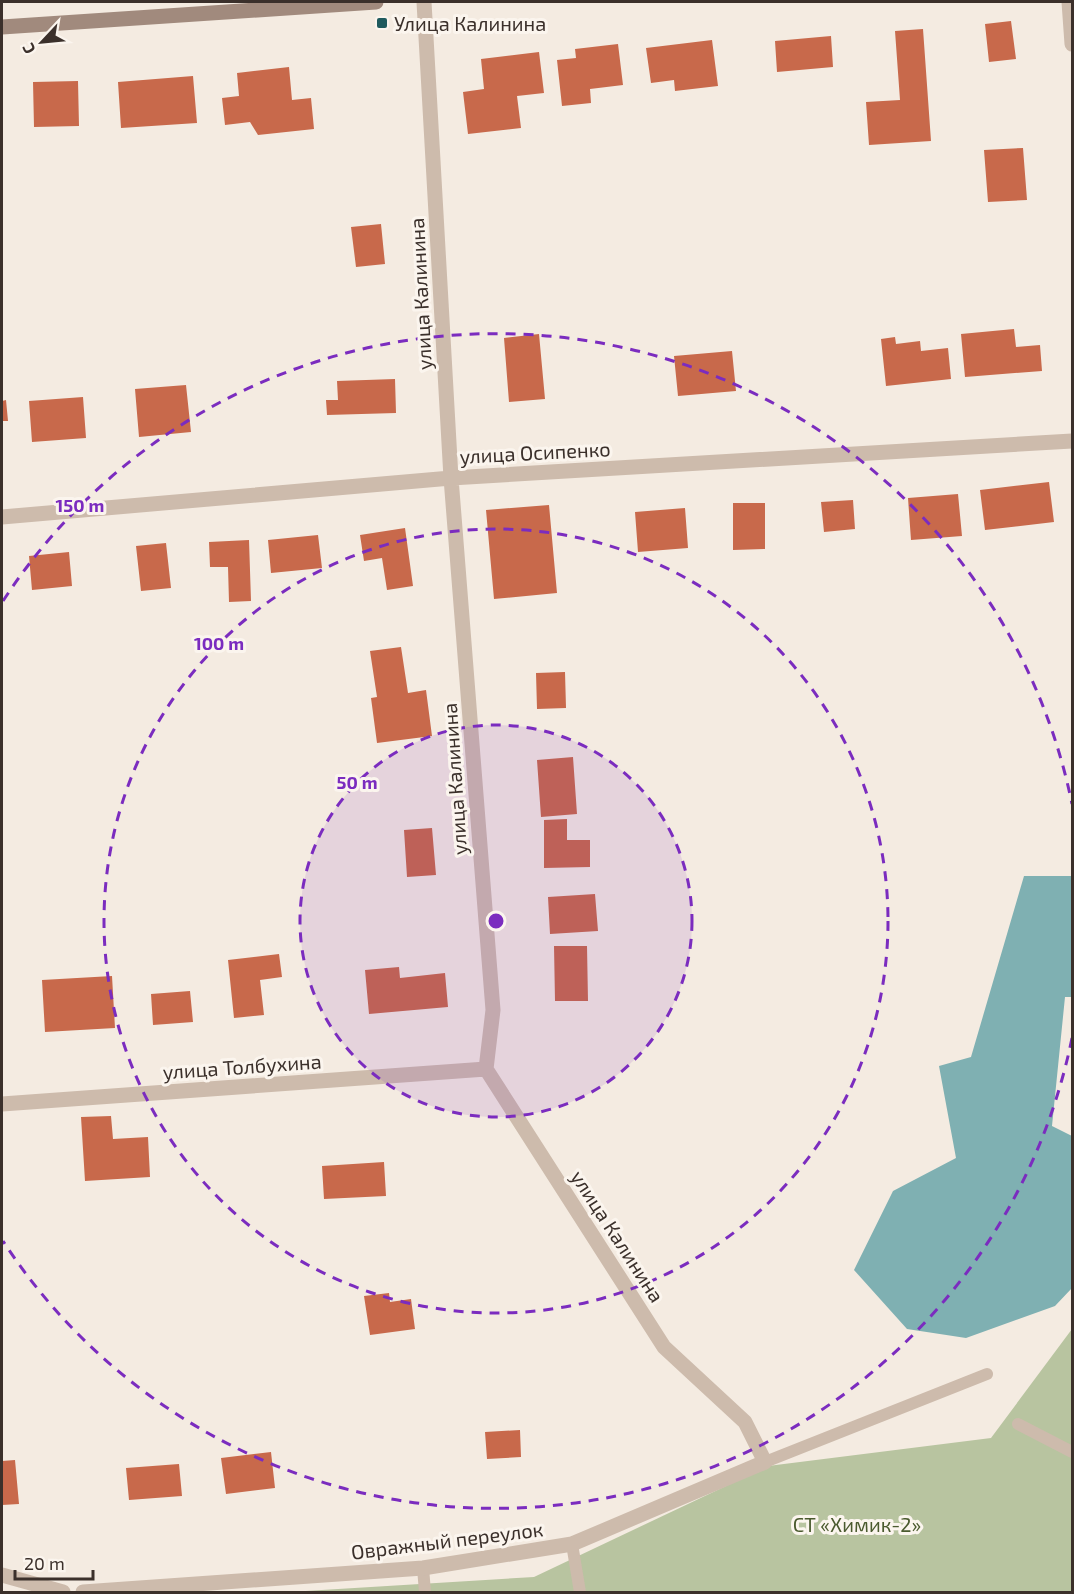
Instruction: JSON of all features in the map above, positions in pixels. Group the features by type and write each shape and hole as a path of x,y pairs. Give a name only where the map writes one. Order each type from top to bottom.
{"street":[{"path":"2,27 376,2"},
{"name":"улица Калинина","path":"424,2 452,478 493,1010 486,1069 664,1347 745,1422 765,1462"},
{"path":"1070,2 1072,44"},
{"name":"улица Осипенко","path":"2,517 452,478 1072,441"},
{"name":"улица Толбухина","path":"2,1104 486,1069"},
{"name":"Овражный переулок","path":"83,1593 237,1588 423,1569 572,1544 765,1462"},
{"path":"2,1575 63,1593"}],"lane":[{"path":"765,1462 987,1374"},
{"path":"1018,1424 1072,1452"},
{"path":"572,1544 580,1593"},
{"path":"423,1569 425,1593"}],"green space":[{"name":"СТ «Химик-2»","path":"1072,1329 1072,1592 289,1592 534,1577 768,1466 991,1438"}],"water":[{"path":"1024,876 1072,876 1072,997 1065,997 1052,1126 1072,1136 1072,1288 1055,1306 966,1338 907,1329 854,1270 893,1191 956,1158 939,1066 971,1057"}],"building":[{"path":"1011,21 1016,59 989,62 985,24"},
{"path":"923,29 931,141 869,145 866,102 900,100 895,31"},
{"path":"831,36 833,67 777,72 775,41"},
{"path":"712,40 718,86 675,91 674,80 651,83 646,48"},
{"path":"618,44 623,85 590,89 591,103 562,106 557,60 576,58 575,49"},
{"path":"539,52 544,93 517,96 521,128 468,134 463,92 484,89 481,59"},
{"path":"289,67 292,100 311,98 314,129 258,135 250,122 225,125 222,98 239,96 237,73"},
{"path":"193,76 197,123 121,128 118,82"},
{"path":"78,81 79,126 34,127 33,82"},
{"path":"1023,148 1027,200 988,202 984,150"},
{"path":"381,224 385,264 356,267 351,227"},
{"path":"1014,329 1016,347 1040,345 1042,371 965,377 961,334"},
{"path":"539,334 545,399 509,402 504,338"},
{"path":"895,337 896,344 920,341 921,351 948,348 951,379 886,386 881,339"},
{"path":"732,351 736,391 678,396 674,356"},
{"path":"395,379 396,413 327,415 326,400 338,400 337,381"},
{"path":"186,385 191,432 139,437 135,389"},
{"path":"83,397 86,438 32,442 29,401"},
{"path":"6,400 8,421 2,421 2,401"},
{"path":"1049,482 1054,522 985,530 980,490"},
{"path":"958,494 962,536 911,540 908,498"},
{"path":"853,500 855,529 824,532 821,502"},
{"path":"733,503 765,503 765,549 733,550"},
{"path":"549,505 557,593 494,599 486,510"},
{"path":"685,508 688,548 638,552 635,512"},
{"path":"405,528 413,586 387,590 382,558 364,561 360,535"},
{"path":"318,535 322,568 271,573 268,540"},
{"path":"249,540 251,601 229,602 228,567 210,567 209,542"},
{"path":"166,543 171,588 141,591 136,546"},
{"path":"69,552 72,586 32,590 29,556"},
{"path":"401,647 408,693 426,690 432,736 377,743 371,698 377,697 370,651"},
{"path":"565,672 566,708 537,709 536,673"},
{"path":"573,757 577,814 541,817 537,760"},
{"path":"567,819 567,840 590,840 590,867 544,868 544,820"},
{"path":"432,828 436,875 407,877 404,830"},
{"path":"595,894 598,931 550,934 548,897"},
{"path":"554,946 587,946 588,1001 555,1001"},
{"path":"279,954 282,977 260,980 264,1015 234,1018 228,960"},
{"path":"399,967 400,978 445,973 448,1007 369,1014 365,970"},
{"path":"112,976 115,1028 45,1032 42,980"},
{"path":"190,991 193,1022 153,1025 151,994"},
{"path":"111,1116 113,1139 148,1137 150,1177 85,1181 81,1117"},
{"path":"384,1162 386,1196 324,1199 322,1166"},
{"path":"389,1293 390,1302 411,1299 415,1329 370,1335 364,1296"},
{"path":"520,1430 521,1457 487,1459 485,1432"},
{"path":"271,1452 275,1488 226,1494 221,1458"},
{"path":"15,1460 19,1504 2,1505 2,1461"},
{"path":"179,1464 182,1496 129,1500 126,1468"}],"place":[{"name":"Улица Калинина","path":"382,23"}]}
